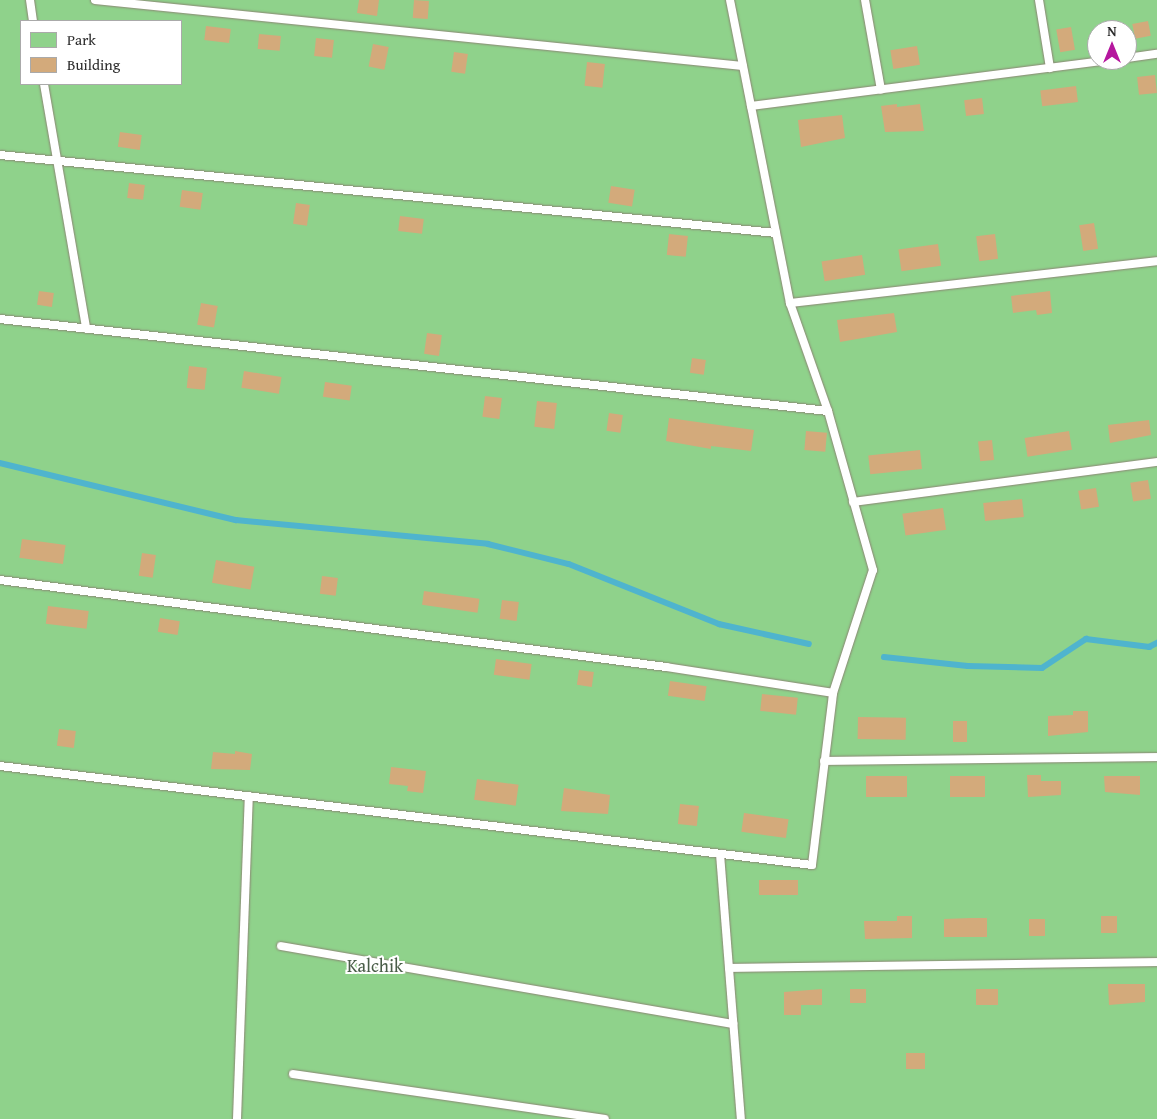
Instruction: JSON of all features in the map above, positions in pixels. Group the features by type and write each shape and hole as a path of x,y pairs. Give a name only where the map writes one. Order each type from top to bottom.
{"lane":[{"path":"30,0 33,20"},
{"path":"95,0 743,66"},
{"path":"0,766 812,865 833,693 873,570 828,411 790,303 730,0"},
{"path":"865,0 881,90"},
{"path":"1039,0 1050,68"},
{"path":"1137,57 1157,54"},
{"path":"751,106 1087,63"},
{"path":"44,85 86,328"},
{"path":"0,155 776,233"},
{"path":"790,303 1157,260"},
{"path":"0,319 828,411"},
{"path":"853,502 1157,462"},
{"path":"0,580 656,666 833,693"},
{"path":"824,761 1157,757"},
{"path":"237,1119 249,796"},
{"path":"720,854 741,1119"},
{"path":"281,946 733,1024"},
{"path":"729,968 1157,962"},
{"path":"293,1074 605,1119"}],"green space":[{"name":"Kalchik","path":"0,0 1157,0 1157,1119 0,1119"}],"building":[{"path":"359,0 379,0 377,16 357,13"},
{"path":"414,0 429,1 428,19 413,18"},
{"path":"1148,21 1151,36 1137,38 1137,23"},
{"path":"206,26 231,29 229,43 204,40"},
{"path":"1071,27 1075,50 1060,52 1056,30"},
{"path":"259,34 281,36 280,51 258,49"},
{"path":"316,38 334,40 332,58 314,56"},
{"path":"373,44 389,47 384,70 369,67"},
{"path":"917,46 920,65 893,69 890,50"},
{"path":"454,52 468,54 465,74 451,72"},
{"path":"587,62 605,64 602,88 584,86"},
{"path":"1155,75 1157,93 1139,95 1137,77"},
{"path":"1076,86 1078,102 1042,106 1040,90"},
{"path":"982,98 984,114 966,116 964,100"},
{"path":"897,104 897,107 920,104 924,131 885,132 881,106"},
{"path":"842,115 845,138 801,147 798,120"},
{"path":"120,132 142,135 140,150 118,147"},
{"path":"129,183 145,185 143,200 127,198"},
{"path":"611,186 635,190 632,207 608,203"},
{"path":"182,190 203,193 200,210 180,207"},
{"path":"296,203 310,205 307,226 293,224"},
{"path":"400,216 424,219 422,234 398,231"},
{"path":"1094,223 1098,249 1083,251 1079,225"},
{"path":"669,234 688,236 686,257 667,255"},
{"path":"995,234 998,259 979,261 976,236"},
{"path":"938,244 941,266 901,271 898,250"},
{"path":"862,255 865,275 825,281 822,261"},
{"path":"39,291 54,293 52,307 37,305"},
{"path":"1050,291 1052,313 1037,315 1036,310 1013,313 1011,296"},
{"path":"201,303 218,306 214,328 197,325"},
{"path":"894,313 897,332 840,342 837,320"},
{"path":"427,333 442,335 439,356 424,354"},
{"path":"692,358 706,360 704,375 690,373"},
{"path":"189,366 207,368 205,390 187,388"},
{"path":"244,371 282,377 279,394 241,388"},
{"path":"325,382 352,386 350,401 323,397"},
{"path":"485,396 502,398 499,419 482,417"},
{"path":"537,401 557,403 554,429 534,427"},
{"path":"609,413 623,415 620,433 606,431"},
{"path":"669,418 754,430 751,451 711,446 711,449 666,441"},
{"path":"1149,420 1151,435 1110,443 1108,425"},
{"path":"806,431 827,433 825,452 804,450"},
{"path":"1069,431 1072,450 1028,457 1025,438"},
{"path":"992,440 994,460 980,461 978,441"},
{"path":"920,450 922,469 870,474 868,455"},
{"path":"1148,480 1151,499 1133,502 1130,483"},
{"path":"1096,488 1099,507 1081,510 1078,491"},
{"path":"1022,499 1024,517 985,521 983,503"},
{"path":"943,508 946,530 905,535 902,514"},
{"path":"22,539 66,545 63,564 19,558"},
{"path":"142,553 156,555 153,578 139,576"},
{"path":"216,560 254,567 250,589 212,583"},
{"path":"322,576 338,578 336,596 320,594"},
{"path":"424,591 479,599 478,613 422,605"},
{"path":"502,600 519,602 517,621 500,619"},
{"path":"48,606 89,611 87,629 46,624"},
{"path":"160,618 180,621 178,635 158,632"},
{"path":"496,659 532,664 529,680 494,675"},
{"path":"579,670 594,672 592,687 577,685"},
{"path":"670,681 707,686 705,701 668,696"},
{"path":"762,694 798,698 796,715 760,711"},
{"path":"1073,711 1088,711 1088,732 1048,736 1048,716 1073,715"},
{"path":"858,717 906,718 906,740 858,739"},
{"path":"953,721 967,721 967,742 953,742"},
{"path":"59,729 76,731 74,748 57,746"},
{"path":"235,751 252,754 250,770 211,769 213,752 235,754"},
{"path":"391,767 426,771 423,793 407,791 408,786 389,784"},
{"path":"1027,775 1041,775 1041,781 1061,781 1061,795 1028,797"},
{"path":"866,776 907,776 907,797 866,797"},
{"path":"950,776 985,776 985,797 950,797"},
{"path":"1104,776 1140,776 1140,795 1105,792"},
{"path":"477,779 519,785 516,806 474,800"},
{"path":"564,788 610,795 608,814 561,811"},
{"path":"680,804 699,806 697,826 678,824"},
{"path":"744,813 789,819 786,838 741,832"},
{"path":"759,880 798,880 798,895 759,895"},
{"path":"897,916 912,916 912,938 865,939 864,921 897,921"},
{"path":"1101,916 1117,916 1117,933 1101,933"},
{"path":"987,918 987,937 944,937 944,919"},
{"path":"1029,919 1045,919 1045,936 1029,936"},
{"path":"1108,984 1145,984 1145,1002 1109,1005"},
{"path":"822,989 822,1005 801,1005 801,1015 784,1015 784,992"},
{"path":"850,989 866,989 866,1003 850,1003"},
{"path":"976,989 998,989 998,1005 976,1005"},
{"path":"906,1053 925,1053 925,1069 906,1069"}],"waterway":[{"path":"0,463 236,520 488,544 569,564 719,624 809,644"},
{"path":"884,657 968,666 1042,668 1086,639 1149,647 1157,643"}]}
